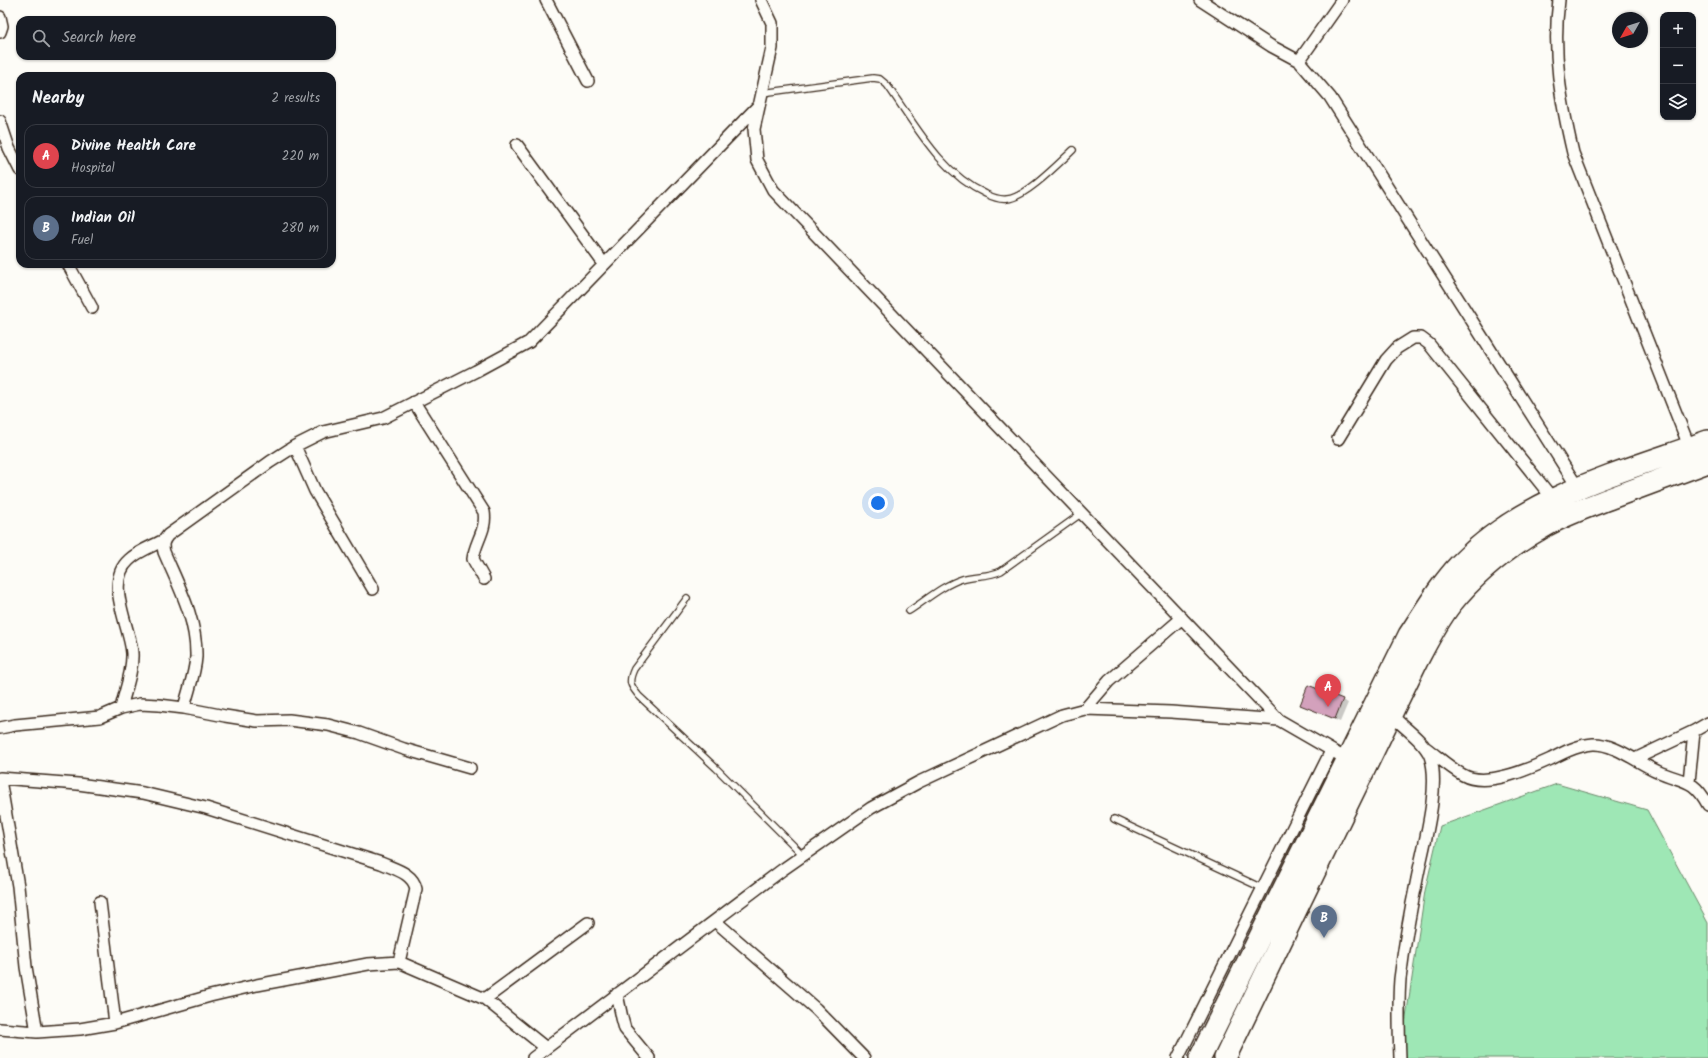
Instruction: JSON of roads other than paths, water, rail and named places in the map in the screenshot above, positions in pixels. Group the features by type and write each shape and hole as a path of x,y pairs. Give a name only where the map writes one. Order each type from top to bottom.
{"highway":[{"path":"1200,1058 1409,635 1460,564 1492,537 1537,506 1578,488 1701,454"},
{"path":"1226,1058 1298,906 1348,760 1390,714 1434,629 1460,595 1494,561 1520,541 1548,524 1701,454"}],"street":[{"path":"546,0 588,81"},
{"path":"761,0 772,23 772,48 754,129 757,160 773,190 1279,720 1348,760 1262,888 1178,1058"},
{"path":"1200,0 1271,46 1299,61 1330,98 1578,488"},
{"path":"1299,61 1342,0"},
{"path":"1559,0 1556,26 1556,60 1564,118 1573,153 1701,454"},
{"path":"0,17 2,26 0,32"},
{"path":"184,708 196,659 194,629 187,607 164,552 162,544 168,535 270,462 295,446 323,432 383,418 529,342 759,104"},
{"path":"0,121 7,143 16,162"},
{"path":"517,145 604,264"},
{"path":"70,268 92,308"},
{"path":"1338,438 1386,360 1396,348 1413,338 1421,338 1429,344 1554,499"},
{"path":"414,402 484,512 486,520 473,559 484,579"},
{"path":"295,446 315,491 373,589"},
{"path":"121,708 132,655 122,613 118,579 129,559 164,540"},
{"path":"1085,709 1109,681 1182,618"},
{"path":"0,728 23,724 100,717 121,708 140,704 184,708 257,721 289,720 328,725 359,733 404,749 470,768"},
{"path":"533,1058 803,855 871,808 919,782 1062,715 1085,709 1171,712 1279,720"},
{"path":"1390,714 1423,746 1464,776 1479,779 1498,778 1542,763 1576,746 1594,744 1609,746 1658,772 1689,782 1702,794 1708,805"},
{"path":"1635,759 1694,731 1708,722"},
{"path":"1689,782 1694,731"},
{"path":"1400,1058 1400,979 1412,902 1431,806 1434,781 1429,755 1423,746"},
{"path":"37,1032 26,967 18,886 0,779 78,784 143,793 206,808 335,850 381,863 404,873 411,878 416,889 398,962"},
{"path":"100,902 115,1023"},
{"path":"715,921 762,964 816,1009 864,1058"},
{"path":"485,999 588,923"},
{"path":"0,1029 37,1032 80,1029 115,1023 210,996 257,985 368,964 398,962 485,999 546,1048"},
{"path":"617,994 625,1029 650,1058"}],"lane":[{"path":"762,92 873,78 880,80 887,84 929,147 948,167 976,189 993,197 1007,199 1019,195 1039,180 1073,150"},
{"path":"909,611 954,582 964,578 994,574 1001,571 1082,513"},
{"path":"687,598 634,669 629,678 631,686 639,696 744,796 803,855"},
{"path":"1114,819 1262,888"}],"place":[{"name":"Divine Health Care","path":"1328,707"},
{"name":"Indian Oil","path":"1324,938"}]}
